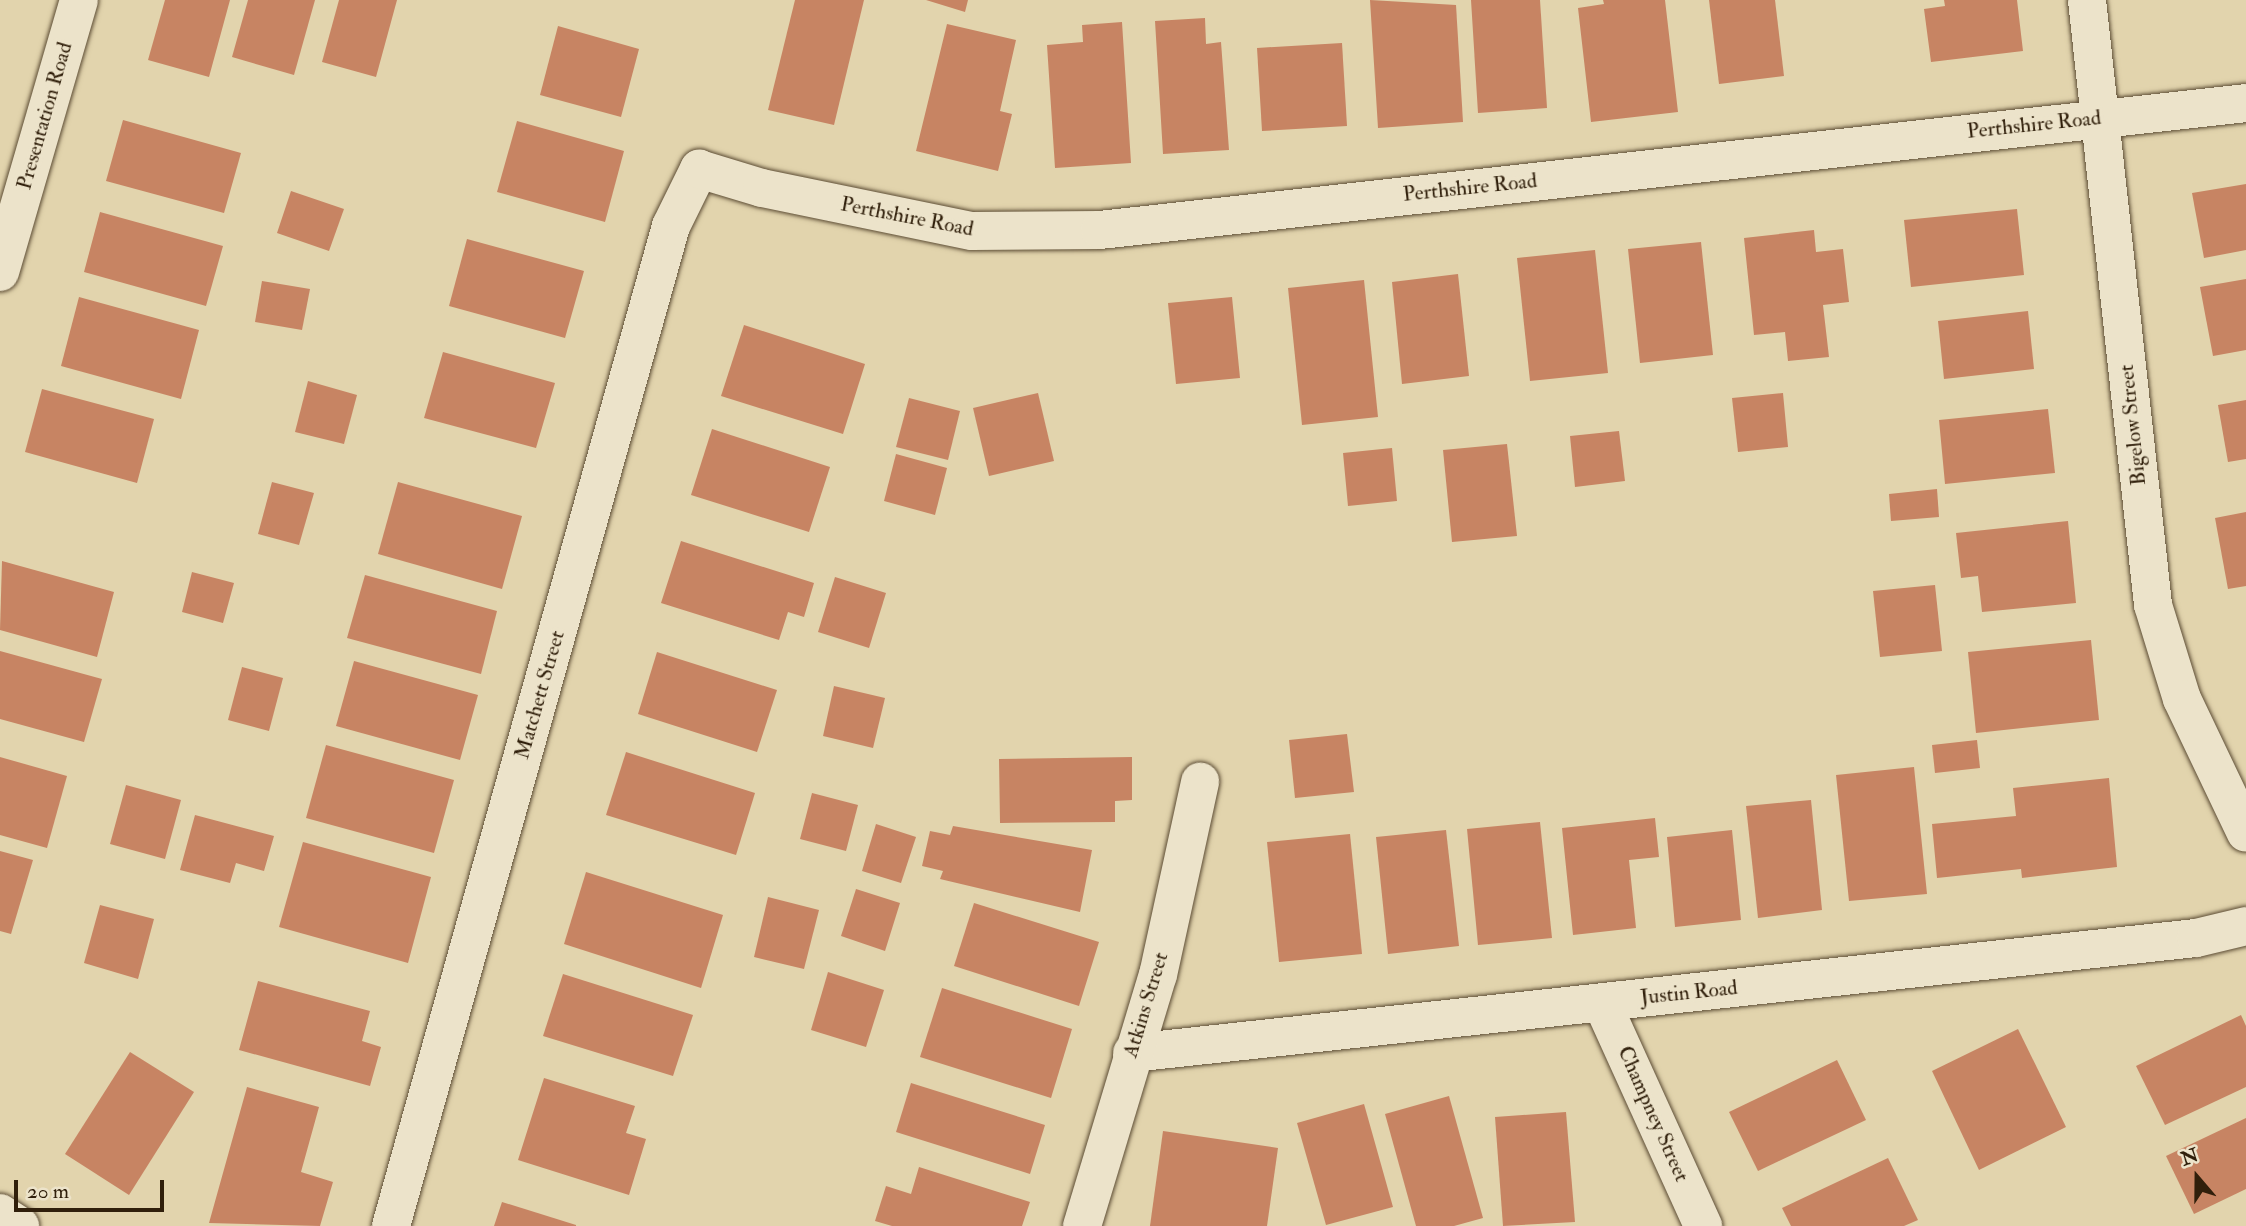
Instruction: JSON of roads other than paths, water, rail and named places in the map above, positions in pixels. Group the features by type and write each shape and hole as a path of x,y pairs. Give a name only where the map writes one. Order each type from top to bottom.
{"street":[{"name":"Presentation Road","path":"0,272 79,0"},
{"name":"Bigelow Street","path":"2087,0 2153,605 2182,699 2246,833"},
{"name":"Perthshire Road","path":"699,169 762,188 972,231 1100,230 2246,103"},
{"name":"Matchett Street","path":"391,1226 671,226 699,169"},
{"name":"Atkins Street","path":"1082,1226 1132,1053 1158,975 1200,782"},
{"name":"Justin Road","path":"1132,1053 2196,938 2246,926"},
{"name":"Champney Street","path":"1602,1003 1703,1226"},
{"path":"0,1213 20,1226"}]}
